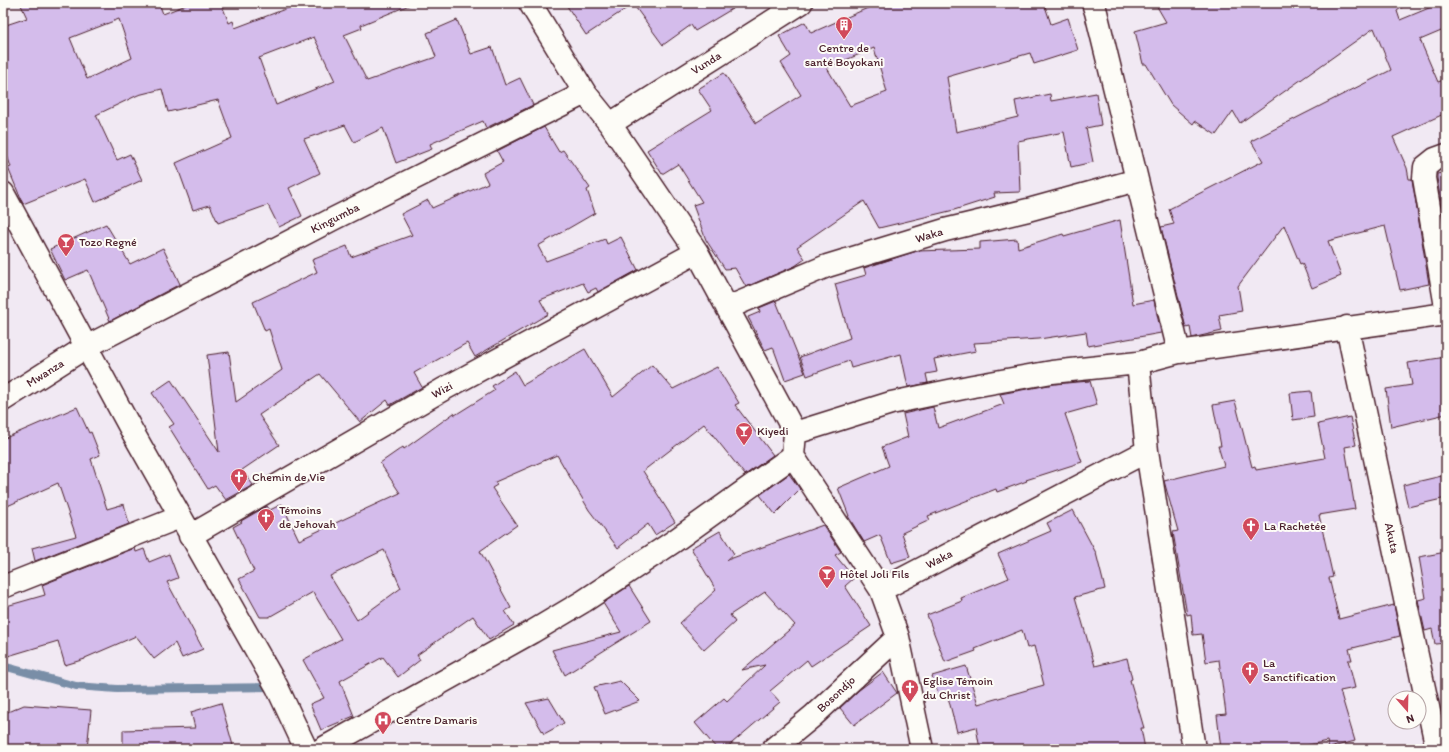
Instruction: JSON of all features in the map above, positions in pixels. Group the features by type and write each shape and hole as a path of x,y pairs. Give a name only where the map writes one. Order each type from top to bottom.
{"street":[{"path":"530,3 585,93 610,124 697,252 795,433 793,456 881,590 898,638 922,749"},
{"name":"Vunda","path":"610,124 801,3"},
{"path":"1093,3 1179,352"},
{"name":"Kingumba","path":"86,347 335,218 585,93"},
{"path":"1446,155 1435,159 1425,167 1424,178 1446,307"},
{"name":"Waka","path":"727,308 827,266 945,230 1028,210 1137,180"},
{"path":"6,203 190,536 277,687 306,749"},
{"name":"Wizi","path":"190,536 442,390 697,252"},
{"path":"795,433 891,403 973,386 1052,372 1138,363 1179,352 1446,314"},
{"name":"Akuta","path":"1347,327 1437,749"},
{"name":"Mwanza","path":"3,400 86,347"},
{"path":"1138,363 1147,451 1194,749"},
{"name":"Waka","path":"881,590 1147,451"},
{"path":"322,749 532,632 584,601 672,542 793,456"},
{"path":"3,587 180,517"},
{"name":"Bosondjo","path":"773,749 813,716 898,638"}],"building":[{"path":"20,3 159,3 163,14 191,3 221,3 229,23 233,21 235,28 301,3 414,3 361,25 362,28 344,35 367,81 436,57 427,33 457,20 471,54 492,47 505,85 520,78 533,105 486,128 483,121 430,144 432,149 396,163 383,128 354,142 345,125 304,139 320,173 289,188 302,216 279,227 268,205 218,223 210,205 193,210 176,163 232,138 218,100 168,112 162,89 138,95 96,115 117,160 130,154 142,180 95,202 85,179 23,204 8,168 11,167 3,144 3,26 27,18","holes":["119,19 132,58 87,79 70,38","314,37 335,81 276,105 259,58"]},
{"path":"565,3 742,3 695,31 691,25 663,45 633,4 586,35"},
{"path":"879,3 1044,3 1051,24 1068,18 1078,50 1034,64 1030,53 947,77 956,132 1018,117 1015,101 1050,94 1051,101 1096,93 1101,125 1086,128 1093,162 1071,167 1064,132 1018,141 1020,192 994,193 995,197 954,210 879,228 864,201 797,247 805,259 795,266 746,287 735,268 725,269 706,240 693,205 702,202 678,164 662,174 647,150 712,110 698,89 724,73 756,123 801,95 781,63 791,56 779,36 805,22 811,33","holes":["874,48 887,92 850,106 827,68"]},
{"path":"1155,3 1408,3 1397,11 1400,20 1441,3 1446,3 1446,29 1420,40 1438,82 1446,79 1446,113 1393,137 1407,168 1409,179 1412,179 1429,284 1400,290 1385,226 1328,241 1341,276 1312,288 1302,263 1300,264 1284,225 1238,286 1242,311 1219,315 1222,331 1192,338 1190,327 1186,328 1161,227 1174,224 1169,209 1263,161 1251,141 1391,70 1374,28 1240,123 1233,111 1216,135 1195,121 1193,124 1171,105 1146,64 1143,64 1135,31 1166,22"},
{"path":"544,127 559,152 563,150 590,188 587,190 595,213 538,246 546,261 605,239 607,244 621,237 638,270 598,292 596,288 588,292 583,283 540,300 548,314 475,357 467,343 414,373 422,387 390,405 387,400 360,422 320,374 259,415 279,445 242,470 253,485 226,500 215,485 208,489 169,427 174,424 152,393 171,380 219,452 207,355 229,352 236,402 282,370 269,329 265,331 253,302 317,272 312,260 347,246 351,257 412,235 401,214 428,200 432,208 488,183 483,173 503,162 497,151"},
{"path":"1446,172 1446,233 1437,174"},
{"path":"1120,220 1133,304 1154,300 1161,333 1088,346 1086,332 1039,339 974,343 976,351 934,359 937,372 926,374 928,383 908,387 901,354 851,368 849,361 807,376 800,357 850,338 835,284 866,275 864,268 917,251 980,249 980,242 1017,239 1018,248 1063,234 1064,236"},
{"path":"106,224 130,264 163,248 180,284 110,321 88,270 65,280 50,249"},
{"path":"776,301 805,373 785,380 773,347 765,350 748,317 760,312 759,308"},
{"path":"585,349 613,397 652,365 673,389 717,367 739,403 735,405 773,455 745,475 704,424 643,471 675,522 655,535 648,524 618,548 589,510 557,455 495,482 497,485 492,488 517,525 480,551 511,608 505,611 514,625 489,640 473,616 417,655 420,660 398,677 383,657 340,681 354,716 321,730 310,704 324,698 303,660 341,639 313,592 269,617 260,617 239,579 254,571 233,527 267,506 270,510 282,504 299,540 400,493 380,463 403,447 404,449 454,413 455,415 495,390 492,386 515,371 523,385","holes":["384,550 401,588 357,620 330,576"]},
{"path":"1446,357 1446,414 1391,427 1386,389 1412,385 1408,363"},
{"path":"1090,381 1097,405 1065,414 1082,462 1026,480 1027,481 997,492 996,489 928,516 930,520 902,533 910,557 891,563 880,535 864,542 848,516 838,488 889,466 882,447 908,437 903,414 933,407 938,428 1004,404 1000,394 1054,384"},
{"path":"1311,391 1314,417 1293,420 1290,393"},
{"path":"1235,401 1252,467 1255,466 1256,470 1325,458 1318,424 1350,417 1356,445 1345,447 1355,509 1319,515 1333,577 1329,578 1339,619 1394,605 1400,636 1349,649 1352,660 1348,660 1355,688 1340,691 1355,741 1329,748 1327,741 1291,749 1221,749 1217,715 1226,714 1219,660 1206,662 1202,634 1193,635 1191,614 1187,615 1173,532 1178,531 1164,481 1224,466 1218,446 1221,446 1213,405"},
{"path":"77,407 89,433 91,432 100,455 91,459 107,509 124,504 129,524 35,561 32,548 76,536 58,483 3,508 3,439"},
{"path":"789,474 800,489 775,514 760,495"},
{"path":"1446,475 1446,498 1408,507 1403,485"},
{"path":"1073,510 1096,553 1105,589 1075,597 1095,666 1127,658 1132,679 1130,680 1144,728 1141,728 1145,749 980,749 976,727 957,732 948,697 940,699 932,676 966,666 978,704 1044,685 1034,646 1027,648 1022,630 975,649 976,651 945,662 927,615 962,601 961,598 1009,578 998,554 1051,531 1047,523"},
{"path":"823,525 841,552 835,555 854,578 845,586 871,626 811,666 807,660 770,691 780,702 725,749 717,749 695,723 724,698 727,701 765,665 742,670 795,625 765,592 730,615 735,622 704,650 680,623 716,590 691,548 720,531 734,554 727,560"},
{"path":"135,548 136,552 144,549 149,562 169,554 178,578 167,582 203,649 182,658 175,643 154,659 136,636 85,659 65,665 58,641 8,656 3,637 3,607 45,595 42,585"},
{"path":"1446,552 1446,643 1435,644 1432,629 1425,631 1418,600 1426,598 1419,557"},
{"path":"629,586 651,621 565,675 552,650 621,632 603,603"},
{"path":"883,672 897,693 854,725 840,708 859,690"},
{"path":"620,681 640,701 605,714 594,687"},
{"path":"549,698 564,723 544,734 526,703"},
{"path":"221,703 234,749 123,749 123,730 195,728 191,712"},
{"path":"24,705 91,710 87,749 3,749 3,714"}],"waterway":[{"path":"3,666 76,686 117,689 276,687"}],"place":[{"name":"Centre de santé Boyokani","path":"844,40"},
{"name":"Tozo Regné","path":"66,257"},
{"name":"Kiyedi","path":"744,446"},
{"name":"Chemin de Vie","path":"239,492"},
{"name":"Témoins de Jehovah","path":"266,532"},
{"name":"La Rachetée","path":"1251,541"},
{"name":"Hôtel Joli Fils","path":"827,589"},
{"name":"La Sanctification","path":"1250,685"},
{"name":"Eglise Témoin du Christ","path":"910,703"},
{"name":"Centre Damaris","path":"383,735"}]}
